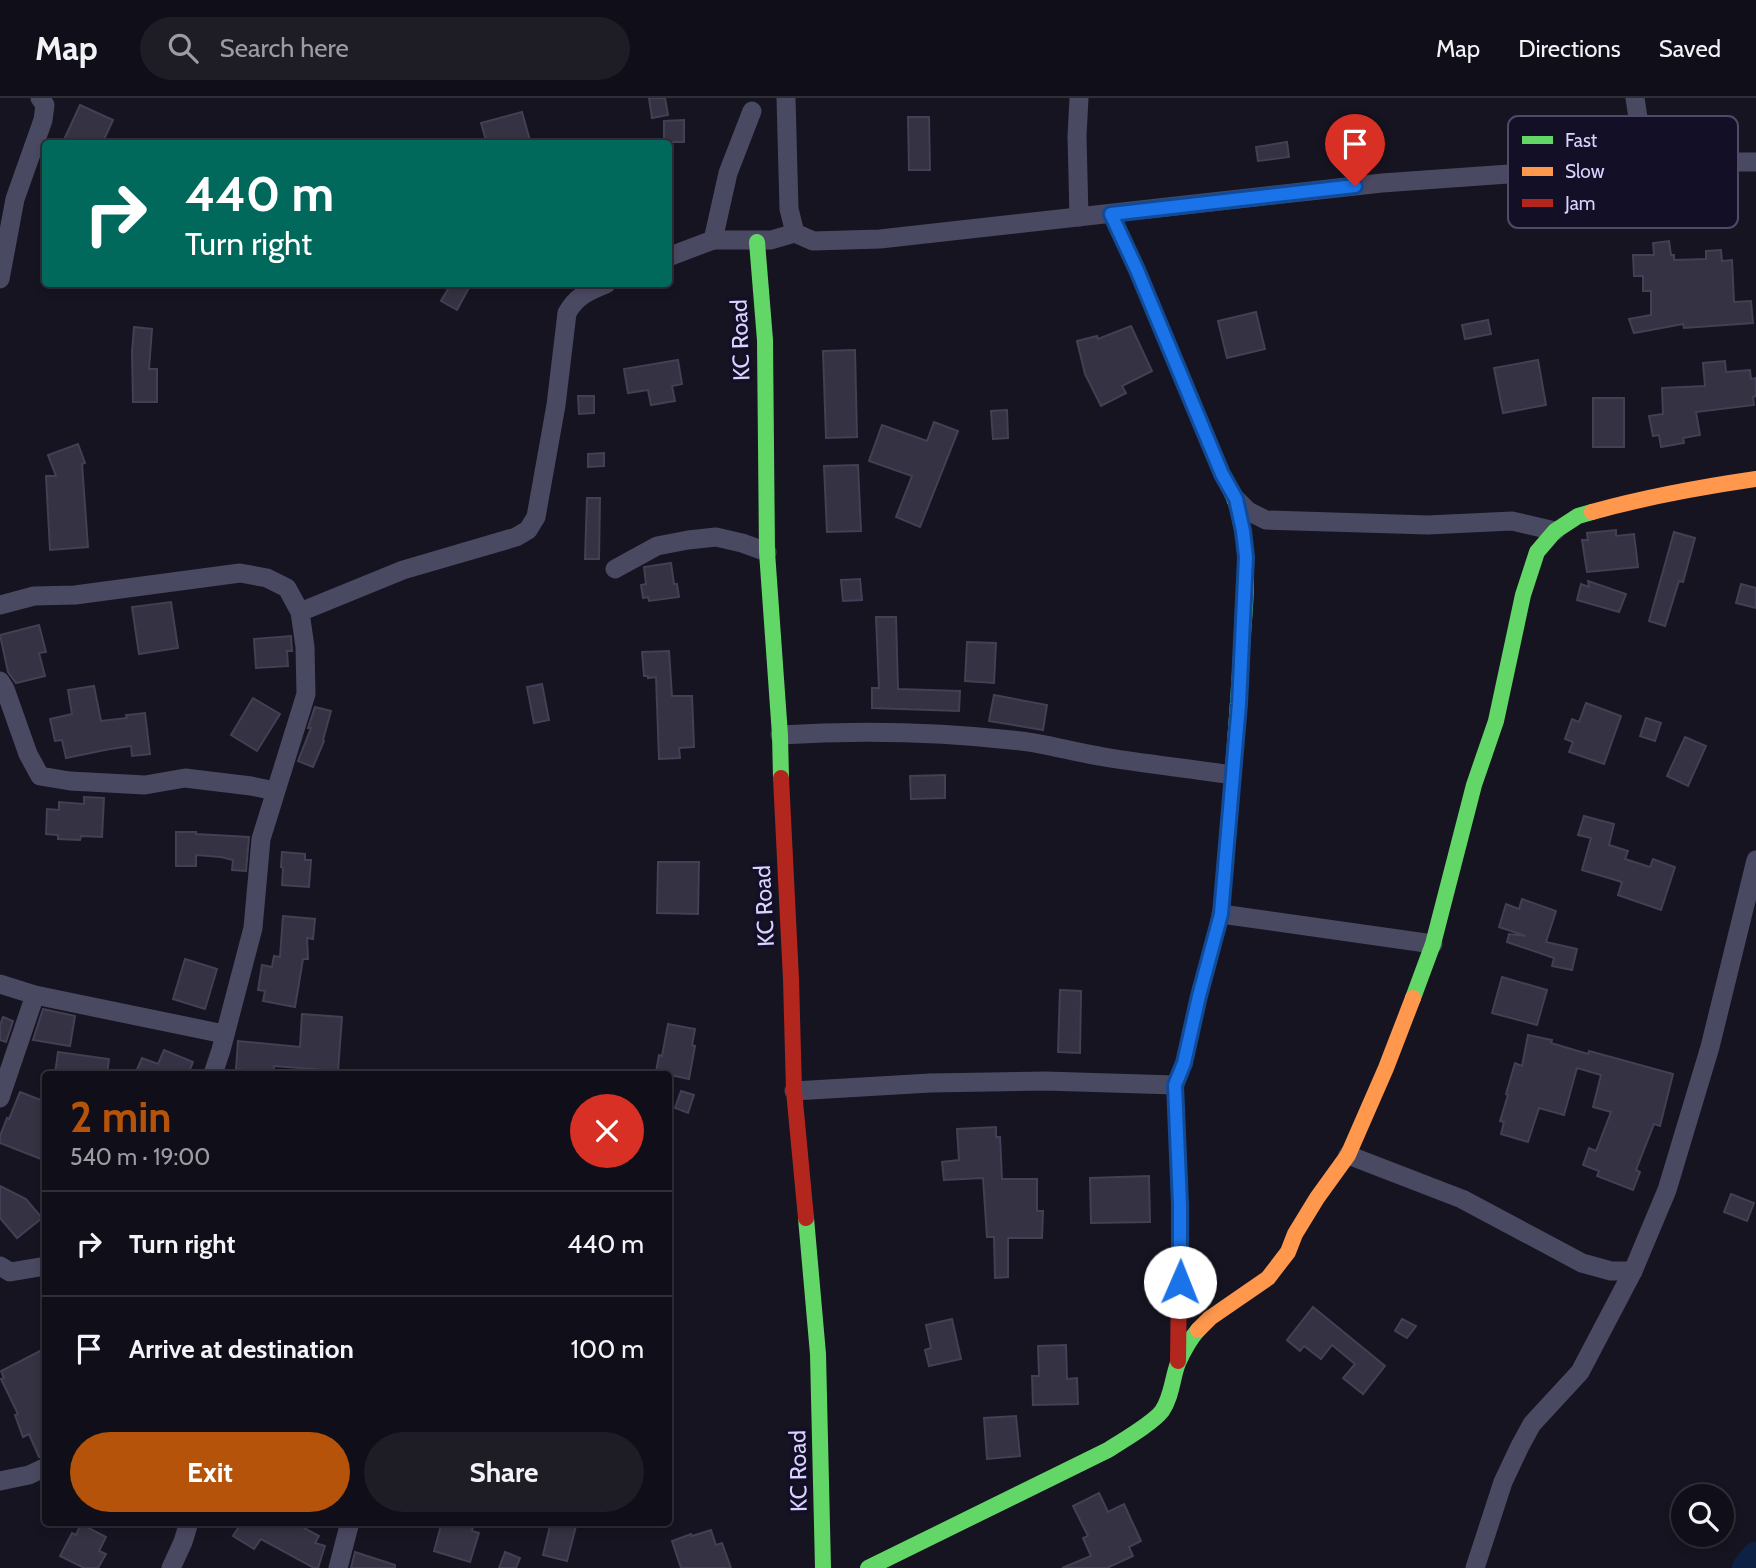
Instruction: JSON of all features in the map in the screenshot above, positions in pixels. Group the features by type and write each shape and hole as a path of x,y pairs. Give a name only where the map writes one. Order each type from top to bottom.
{"street":[{"path":"0,279 15,199 43,120 45,105 40,98"},
{"path":"786,98 789,209 795,233"},
{"path":"1079,98 1079,217"},
{"path":"1635,98 1638,116"},
{"path":"713,240 729,173 752,111"},
{"path":"1738,162 1756,162"},
{"path":"672,255 713,240 757,242 795,233 813,241 880,239 1382,183 1508,174"},
{"path":"1111,214 1222,474 1236,499 1248,511 1266,520 1428,525 1512,521 1555,531"},
{"name":"KC Road","path":"757,242 765,340 767,552 780,735 794,1091 818,1354 823,1568"},
{"path":"300,612 404,570 516,537 528,530 536,517 556,405 567,313 573,303 599,287"},
{"path":"1178,1364 1194,1335 1210,1318 1268,1278 1288,1252 1309,1210 1348,1155 1386,1068 1433,944 1474,785 1496,721 1523,596 1537,552 1555,531 1578,516 1632,501 1756,479"},
{"path":"869,1568 1108,1450 1161,1412 1171,1393 1178,1364 1180,1205 1175,1085 1184,1063 1221,914 1239,704 1246,557 1236,499"},
{"path":"615,569 657,546 697,539 716,537 767,552"},
{"path":"0,605 34,596 75,595 240,573 267,578 287,588 300,612 305,647 306,694 261,839 253,928 214,1071"},
{"path":"0,681 28,754 40,776 70,781 145,785 185,778 275,791"},
{"path":"780,735 868,732 1012,740 1232,775"},
{"path":"1475,1568 1503,1482 1520,1446 1532,1424 1580,1372 1633,1271 1667,1190 1706,1060 1756,860"},
{"path":"1221,914 1433,944"},
{"path":"0,984 35,995 224,1034"},
{"path":"0,1098 35,995"},
{"path":"794,1091 930,1083 1045,1081 1175,1085"},
{"path":"1348,1155 1462,1199 1582,1264 1611,1271 1633,1271"},
{"path":"0,1266 10,1272 42,1267"},
{"path":"0,1481 29,1475 42,1469"},
{"path":"171,1568 188,1526"},
{"path":"338,1568 349,1526"}],"building":[{"path":"649,98 665,98 668,115 652,118"},
{"path":"80,105 113,120 104,140 64,140"},
{"path":"522,112 530,140 486,140 481,123"},
{"path":"908,117 929,117 930,170 909,170"},
{"path":"684,120 684,142 664,140 664,121"},
{"path":"1287,142 1289,157 1258,161 1256,147"},
{"path":"1669,241 1674,260 1706,259 1706,251 1721,250 1722,261 1732,260 1734,302 1751,301 1753,323 1684,328 1683,324 1634,333 1629,319 1651,315 1651,291 1643,291 1643,276 1634,276 1633,255 1654,255 1653,243"},
{"path":"449,287 469,287 457,310 441,301"},
{"path":"1256,312 1265,349 1227,358 1218,321"},
{"path":"1488,320 1491,334 1465,339 1462,325"},
{"path":"1131,326 1152,371 1122,386 1126,393 1101,406 1085,374 1077,341 1097,336 1098,339"},
{"path":"134,327 152,329 149,369 157,369 157,402 133,402"},
{"path":"855,350 857,437 826,438 823,351"},
{"path":"678,360 682,384 672,386 675,401 651,405 648,390 628,393 624,369"},
{"path":"1538,360 1546,405 1503,413 1494,368"},
{"path":"1725,361 1726,372 1750,370 1751,379 1756,378 1754,405 1696,412 1700,435 1683,438 1684,443 1661,447 1659,435 1653,436 1649,416 1663,414 1662,388 1705,386 1703,363"},
{"path":"578,396 594,396 594,413 579,414"},
{"path":"1593,398 1624,398 1624,447 1593,447"},
{"path":"1007,410 1008,438 993,439 991,411"},
{"path":"934,422 958,431 920,527 896,517 912,476 869,461 882,425 927,441"},
{"path":"78,444 85,463 82,464 88,547 50,550 46,476 56,476 48,455"},
{"path":"604,453 604,466 588,467 588,454"},
{"path":"858,465 861,531 827,532 824,466"},
{"path":"587,498 600,498 599,559 585,559"},
{"path":"1616,530 1616,536 1634,534 1638,567 1587,572 1582,540 1588,540 1587,533"},
{"path":"1674,532 1695,538 1683,582 1679,581 1665,626 1649,621"},
{"path":"671,563 679,597 649,601 648,597 643,598 641,585 646,584 644,567"},
{"path":"860,579 862,600 843,601 841,580"},
{"path":"1588,581 1626,594 1619,612 1577,600 1581,584 1589,587"},
{"path":"1741,584 1756,588 1756,608 1736,603"},
{"path":"171,602 178,648 139,654 132,607"},
{"path":"876,617 896,617 898,689 960,691 959,711 872,708 872,688 879,688"},
{"path":"39,625 46,652 39,653 45,676 16,683 8,672 0,635"},
{"path":"291,636 292,651 287,651 288,666 256,668 254,639"},
{"path":"967,642 996,643 994,683 965,681"},
{"path":"669,651 672,696 692,696 694,747 679,748 680,758 659,759 656,677 644,676 642,652"},
{"path":"542,684 549,720 534,723 527,687"},
{"path":"94,686 101,721 145,713 150,754 132,756 131,746 66,758 62,740 55,741 50,719 72,714 68,690"},
{"path":"994,695 1047,705 1043,730 989,721"},
{"path":"253,698 280,714 257,751 231,735"},
{"path":"1586,703 1621,716 1604,764 1569,752 1573,742 1565,739 1572,719 1579,722"},
{"path":"315,707 331,711 324,741 313,767 298,761 311,728 308,728"},
{"path":"1646,718 1661,723 1655,741 1640,736"},
{"path":"1685,737 1706,746 1688,786 1667,776"},
{"path":"945,775 945,798 911,799 910,776"},
{"path":"84,797 104,798 102,837 58,839 58,835 46,834 47,809 59,810 59,802 84,804"},
{"path":"1584,816 1614,824 1609,845 1628,851 1625,859 1650,867 1653,859 1675,867 1661,910 1618,895 1622,882 1582,870 1591,838 1578,835"},
{"path":"176,832 249,837 246,871 232,870 233,860 196,855 196,866 176,866"},
{"path":"282,852 305,854 305,860 311,860 309,887 282,885"},
{"path":"658,862 699,862 698,914 657,913"},
{"path":"1522,899 1556,911 1546,942 1577,949 1572,970 1552,966 1554,958 1507,942 1509,934 1526,936 1499,927 1506,904 1519,909"},
{"path":"283,916 315,919 313,939 307,938 308,959 303,959 295,1007 263,1001 265,991 258,990 262,965 272,967 274,956 280,957"},
{"path":"185,959 217,969 205,1009 173,999"},
{"path":"1502,977 1547,990 1537,1025 1492,1013"},
{"path":"1060,990 1081,991 1080,1053 1058,1052"},
{"path":"43,1009 75,1016 70,1046 33,1040"},
{"path":"302,1014 342,1017 338,1071 274,1066 273,1071 236,1069 238,1041 300,1047"},
{"path":"3,1017 13,1021 6,1042 0,1040"},
{"path":"668,1024 695,1029 689,1079 672,1075 672,1071 656,1071 659,1055 662,1056"},
{"path":"1528,1035 1552,1040 1551,1043 1588,1054 1589,1051 1673,1074 1660,1126 1654,1124 1636,1170 1640,1172 1633,1190 1597,1176 1599,1171 1583,1165 1589,1148 1596,1151 1611,1112 1593,1107 1601,1075 1577,1068 1564,1115 1539,1108 1528,1142 1501,1134 1504,1122 1500,1121 1508,1095 1506,1094 1515,1063 1522,1066"},
{"path":"164,1050 193,1062 189,1071 136,1071 142,1058 158,1064"},
{"path":"58,1052 109,1059 107,1071 55,1071"},
{"path":"681,1091 694,1095 688,1113 675,1108"},
{"path":"20,1092 42,1100 42,1159 0,1143 0,1136 7,1118 9,1119"},
{"path":"996,1127 996,1137 1000,1137 1002,1179 1037,1179 1037,1211 1043,1211 1042,1238 1008,1238 1008,1277 995,1278 994,1237 987,1237 983,1178 944,1180 942,1162 959,1160 957,1129"},
{"path":"1149,1176 1150,1222 1091,1223 1090,1178"},
{"path":"0,1186 26,1199 42,1218 17,1238 0,1218"},
{"path":"1731,1194 1754,1203 1747,1221 1724,1212"},
{"path":"1313,1307 1385,1366 1363,1394 1343,1378 1355,1364 1332,1345 1321,1359 1304,1346 1300,1351 1287,1340"},
{"path":"952,1319 961,1359 929,1366 925,1350 931,1348 926,1325"},
{"path":"1402,1319 1416,1326 1407,1338 1395,1331"},
{"path":"1066,1345 1067,1379 1077,1378 1078,1404 1033,1405 1032,1376 1039,1376 1038,1346"},
{"path":"42,1350 42,1456 39,1457 29,1434 23,1437 15,1415 18,1414 1,1379 4,1378 1,1371"},
{"path":"1016,1416 1020,1456 987,1459 984,1418"},
{"path":"1099,1493 1108,1512 1124,1504 1141,1541 1129,1547 1133,1556 1107,1568 1062,1568 1091,1556 1083,1538 1088,1536 1073,1506"},
{"path":"80,1526 85,1526 106,1537 99,1551 106,1554 98,1568 84,1568 60,1556 72,1533 76,1535"},
{"path":"239,1526 300,1526 319,1536 315,1543 325,1546 318,1568 314,1568 261,1539 254,1549 233,1536"},
{"path":"441,1526 470,1526 473,1527 472,1531 479,1533 470,1562 434,1551"},
{"path":"550,1526 576,1526 567,1561 543,1555"},
{"path":"711,1530 716,1545 722,1543 731,1568 681,1568 672,1541"},
{"path":"355,1552 395,1565 395,1568 351,1568"},
{"path":"505,1552 520,1558 516,1568 499,1568"}],"waterway":[{"path":"1747,1568 1756,1557"}],"traffic: fast":[{"path":"1111,214 1233,496 1242,525 1246,568 1245,603 1222,900"},
{"path":"757,242 765,340 767,552 781,778"},
{"path":"1413,998 1433,944 1474,785 1496,721 1523,595 1537,552 1555,531 1578,516 1592,512"},
{"path":"806,1218 818,1354 823,1568"},
{"path":"868,1568 1108,1450 1145,1426 1162,1411 1178,1363 1198,1330"}],"traffic: slow":[{"path":"1592,512 1674,493 1756,479"},
{"path":"1198,1330 1210,1318 1268,1278 1288,1252 1295,1234 1317,1198 1348,1155 1413,998"}],"traffic: jam":[{"path":"781,778 794,1091 806,1218"},
{"path":"1178,1361 1180,1205 1175,1085 1184,1063 1221,914 1222,900"}],"route":[{"path":"1180,1282 1175,1085 1184,1063 1221,914 1239,704 1246,557 1236,499 1222,474 1111,214 1355,186"}]}
